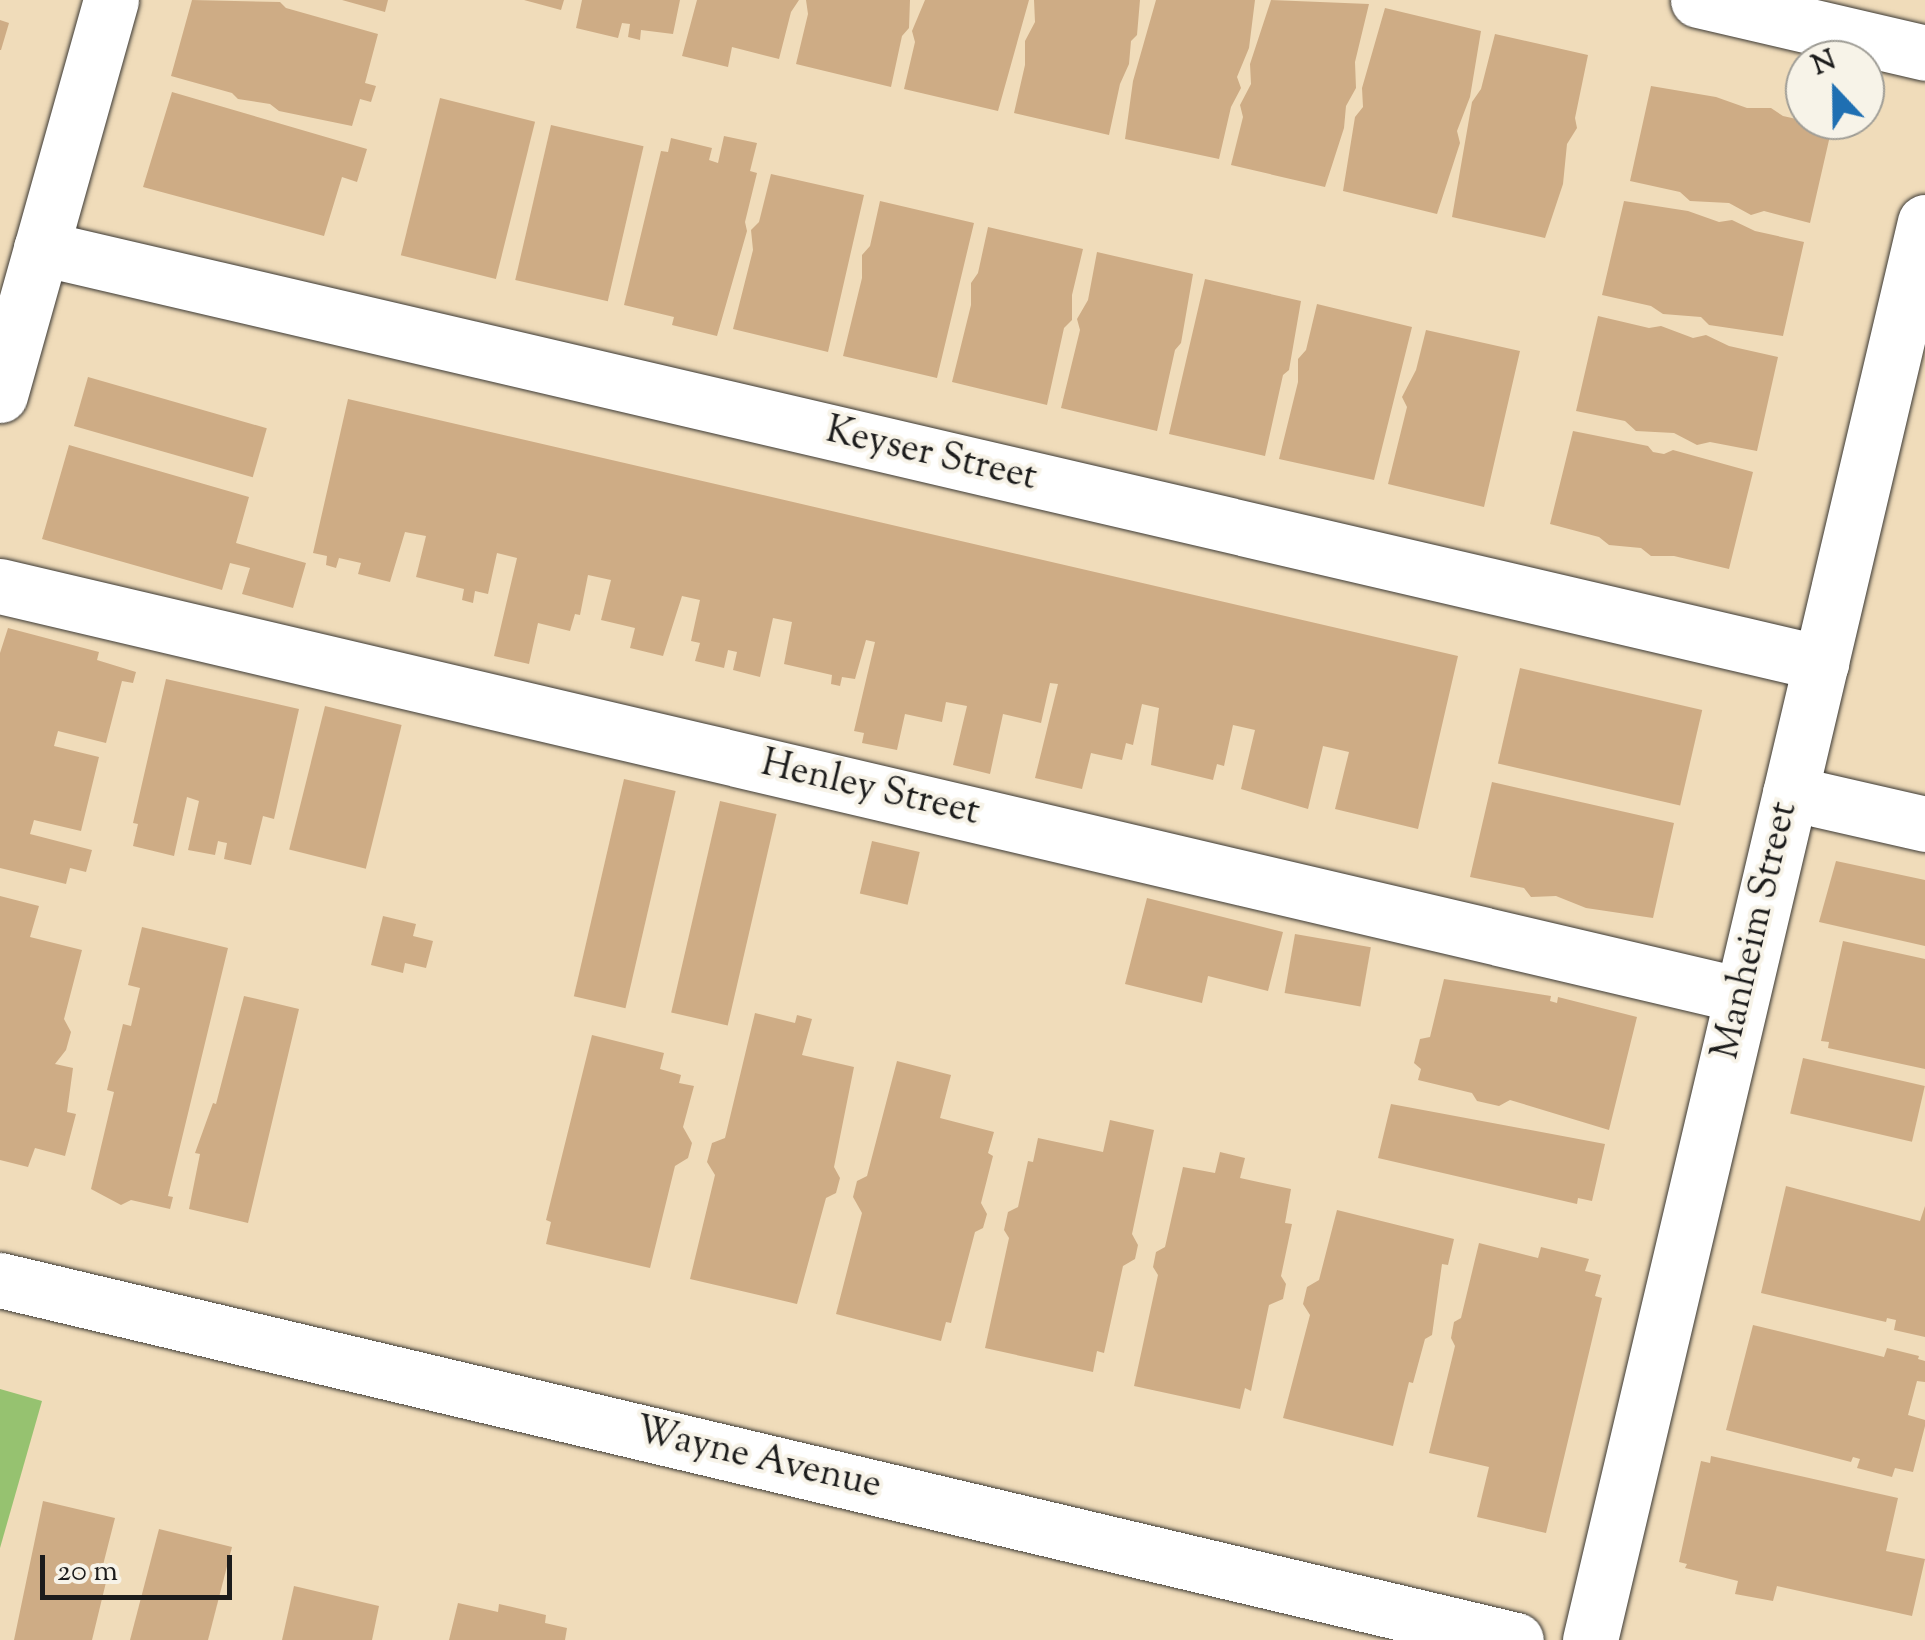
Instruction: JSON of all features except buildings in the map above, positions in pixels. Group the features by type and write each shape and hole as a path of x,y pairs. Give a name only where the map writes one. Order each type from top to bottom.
{"street":[{"path":"0,395 110,0"},
{"path":"1698,0 1925,52"},
{"name":"Manheim Street","path":"1590,1640 1925,222"},
{"name":"Keyser Street","path":"41,248 1821,662"},
{"name":"Henley Street","path":"0,586 1741,994"},
{"path":"1790,793 1925,824"},
{"name":"Wayne Avenue","path":"0,1280 1516,1640"}],"green space":[{"path":"0,1389 42,1401 0,1548"}]}
